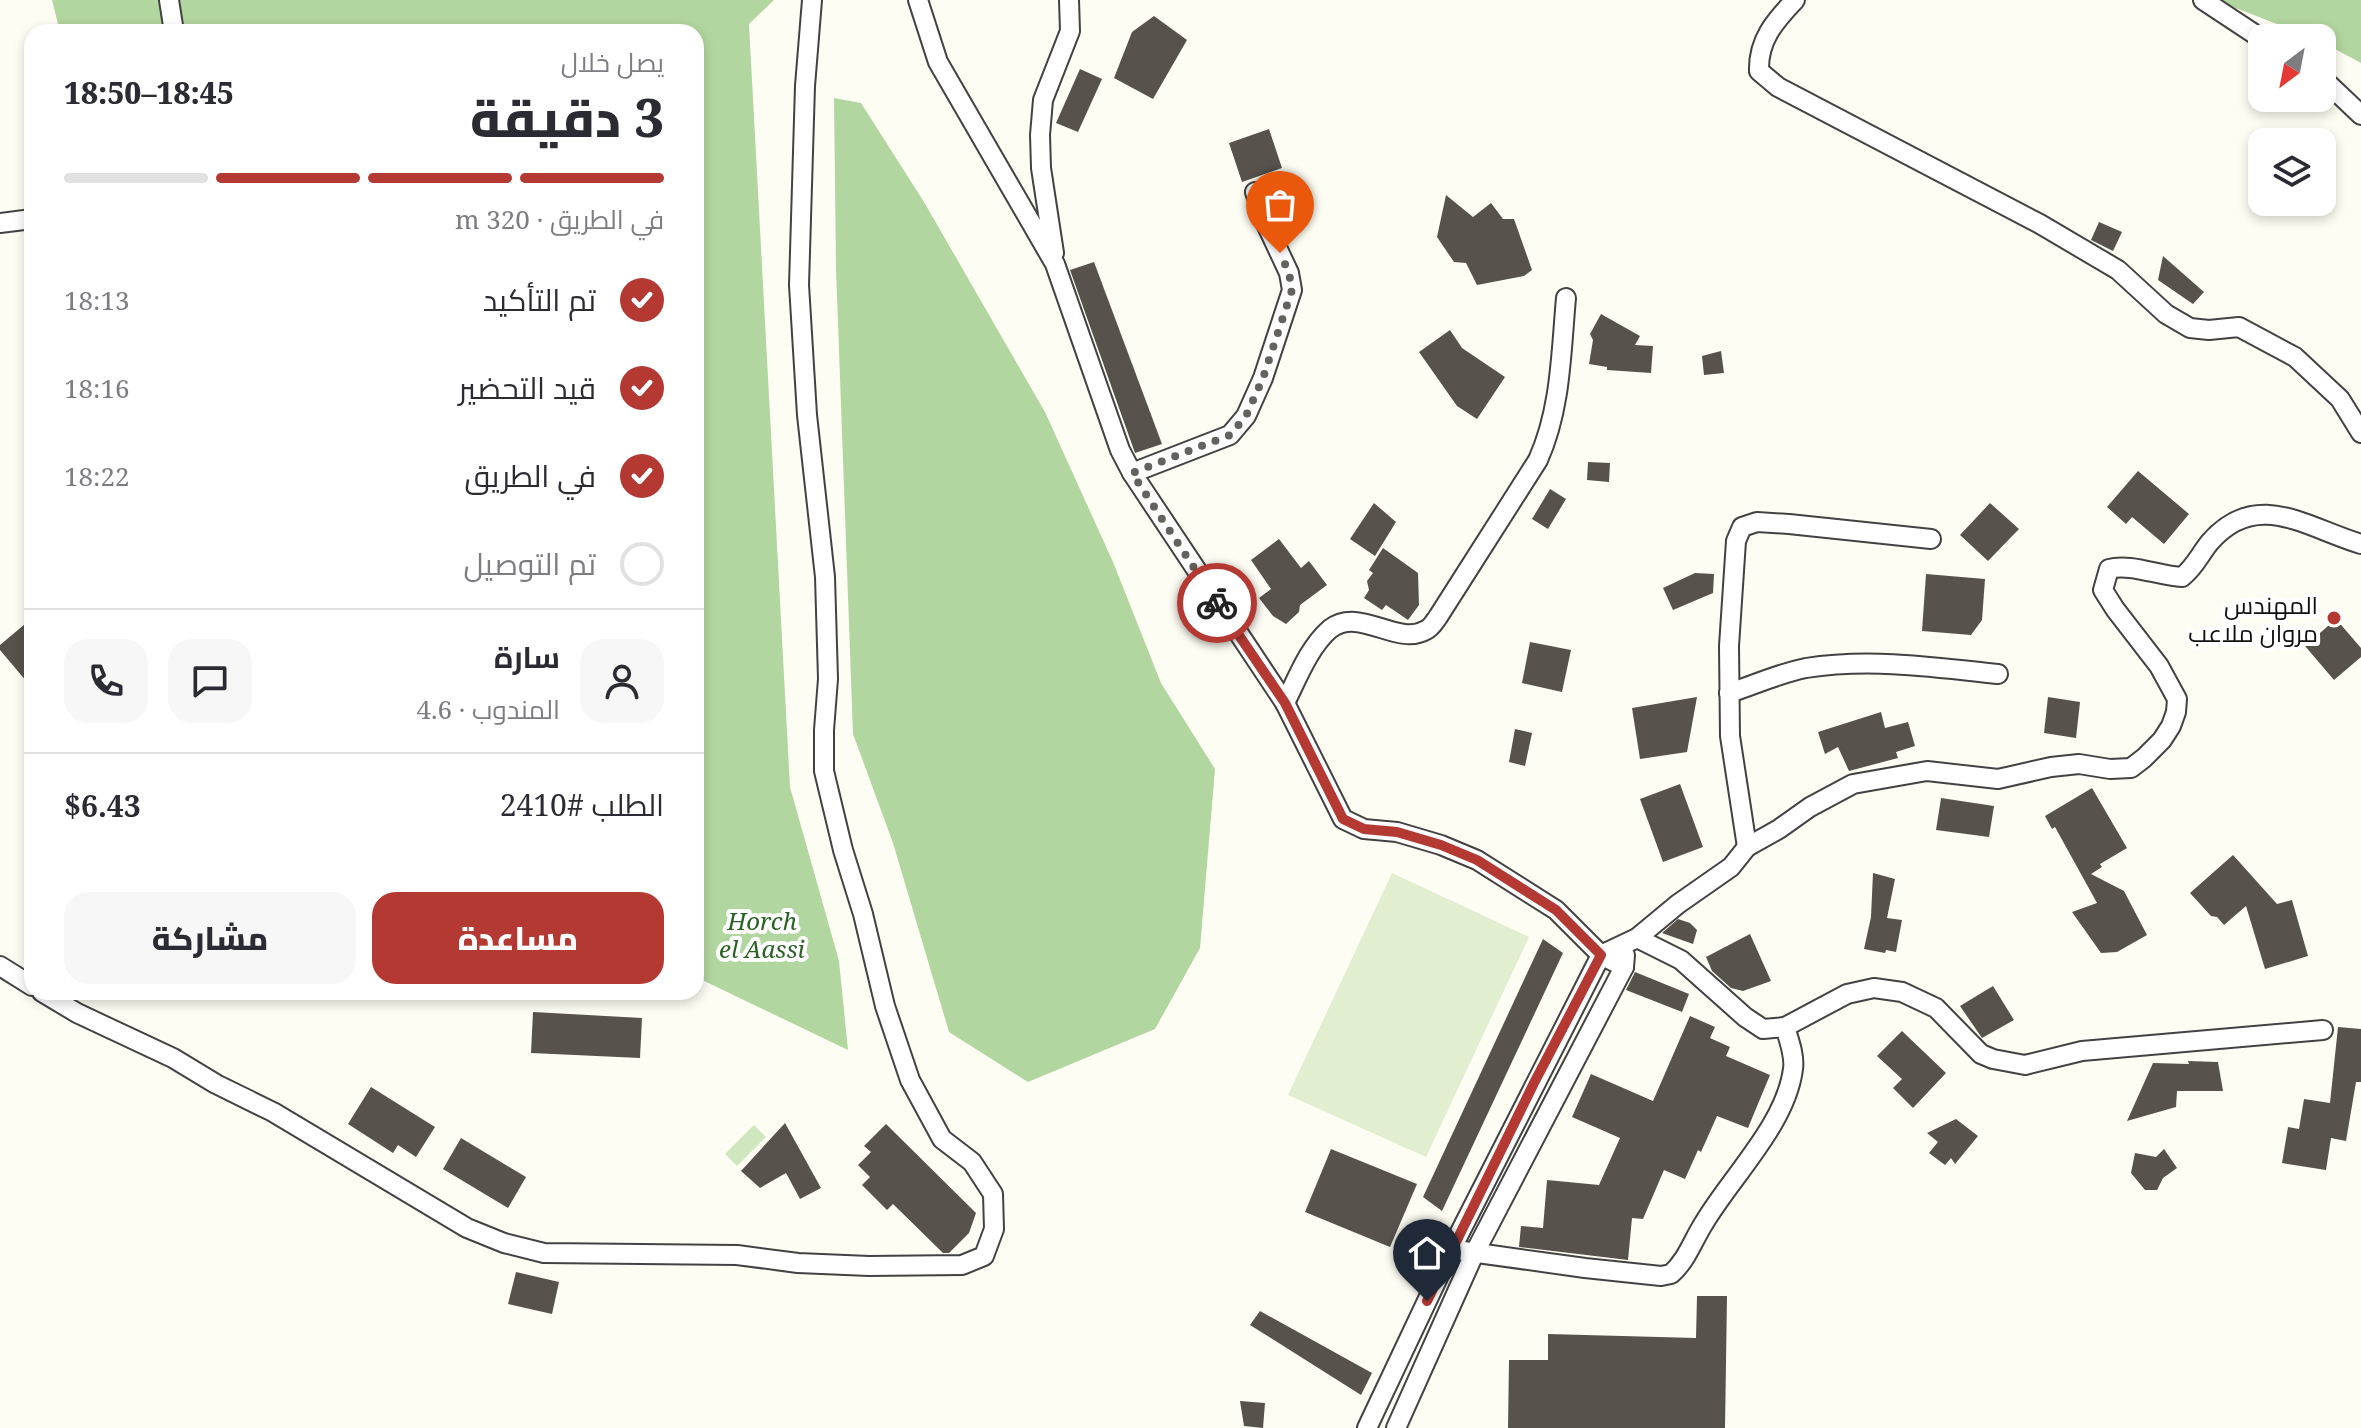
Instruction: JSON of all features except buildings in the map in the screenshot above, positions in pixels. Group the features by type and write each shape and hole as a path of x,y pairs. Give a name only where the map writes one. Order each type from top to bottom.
{"street":[{"path":"169,0 173,24"},
{"path":"55,1000 173,1058 286,1120 467,1228 504,1243 544,1253 737,1255 798,1263 869,1266 962,1265 984,1256 994,1229 993,1194 972,1162 942,1139 910,1080 885,1006 824,771 828,679 825,577 808,429 799,285 805,86 812,0"},
{"path":"918,0 938,62 1055,264 1120,450 1132,473 1285,703 1343,819 1364,829 1397,832 1441,845 1477,860 1556,910 1601,955 1624,967"},
{"path":"1055,264 1041,168 1040,135 1043,100 1070,31 1069,0"},
{"path":"1795,0 1764,37 1758,55 1759,71 1778,87 2040,224 2118,270 2166,314 2190,328 2239,327 2295,357 2340,399 2361,433"},
{"path":"2203,0 2248,30"},
{"path":"2336,91 2361,115"},
{"path":"1132,473 1230,435 1246,416 1263,378 1292,290 1289,273 1255,192"},
{"path":"0,223 24,220"},
{"path":"1285,703 1314,647 1332,627 1355,622 1411,635 1427,630 1438,617 1538,460 1549,435 1557,400 1566,298"},
{"path":"1367,1428 1452,1248 1601,955 1632,941 1731,867 1747,847 1853,784 1927,771 1998,779 2079,764 2110,769 2131,768 2162,740 2176,712 2177,699 2159,666 2103,590 2109,569 2119,567 2182,577 2197,563 2210,542 2230,526 2248,516 2269,513 2361,544"},
{"path":"1747,847 1730,736 1729,693 1733,578 1736,541 1742,527 1757,522 1789,524 1931,539"},
{"path":"1729,693 1802,669 1845,664 1912,664 1998,674"},
{"path":"1396,1428 1474,1254 1624,967 1632,941"},
{"path":"1632,941 1681,960 1745,1017 1763,1029 1785,1027 1847,994 1874,988 1902,992 1936,1008 1981,1054 2025,1065 2082,1051 2323,1030"},
{"path":"0,966 24,981"},
{"path":"1452,1248 1474,1254 1585,1268 1661,1276 1671,1274 1774,1121 1794,1066 1785,1027"},
{"path":"1534,1083 1557,1093"}],"green space":[{"name":"Horch el Aassi","path":"52,0 774,0 749,24 790,787 839,961 848,1050 704,981 704,24 58,24"},
{"path":"2215,0 2361,0 2361,63 2336,50 2336,24 2277,24"},
{"path":"834,98 861,103 924,202 1045,412 1113,562 1161,683 1215,769 1200,948 1155,1029 1028,1082 949,1032 893,843 853,734 836,268"},
{"path":"1392,873 1529,937 1426,1157 1288,1095"},
{"path":"754,1125 766,1137 737,1166 725,1154"}],"way so far":[{"path":"1217,603 1132,473 1230,435 1246,416 1263,378 1292,290 1280,253"}],"place":[{"name":"المهندس مروان ملاعب","path":"2334,618"}],"route":[{"path":"1217,603 1285,703 1343,819 1364,829 1397,832 1441,845 1477,860 1556,910 1601,955 1427,1301"}]}
